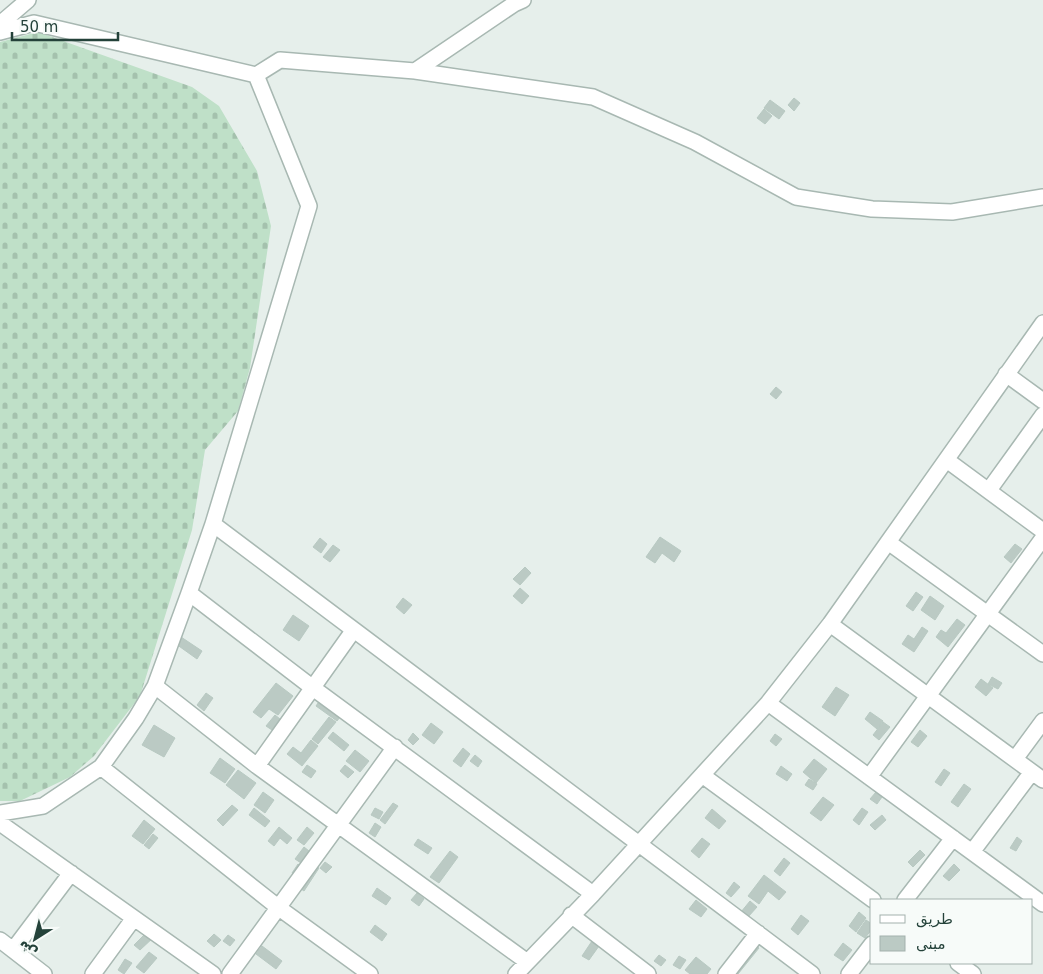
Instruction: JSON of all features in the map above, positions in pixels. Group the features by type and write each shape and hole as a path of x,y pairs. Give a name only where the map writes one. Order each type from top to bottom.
{"street":[{"path":"0,24 28,0"},
{"path":"415,71 514,4 523,0"},
{"path":"0,32 34,24 256,75 280,60 415,71 593,97 695,142 796,197 872,209 952,212 1043,197"},
{"path":"0,813 43,806 101,767 136,718 155,686 189,593 212,524 309,206 256,75"},
{"path":"516,974 526,961 593,894 768,703 830,624 948,460 1043,323"},
{"path":"1006,374 1043,401"},
{"path":"989,490 1043,415"},
{"path":"948,460 1043,531"},
{"path":"212,524 640,843 812,974"},
{"path":"869,777 1043,538"},
{"path":"888,542 1043,654"},
{"path":"189,593 313,688 593,894"},
{"path":"830,624 1038,776 972,852"},
{"path":"257,766 353,630"},
{"path":"155,686 257,766 526,961"},
{"path":"768,703 1043,904"},
{"path":"1015,759 1043,721"},
{"path":"230,974 395,747"},
{"path":"101,767 279,908 370,974"},
{"path":"702,775 872,899"},
{"path":"0,823 213,974"},
{"path":"906,899 953,838"},
{"path":"13,950 71,872"},
{"path":"571,915 648,974"},
{"path":"94,974 134,918"},
{"path":"726,974 758,933"},
{"path":"0,940 43,974"},
{"path":"849,974 870,947"},
{"path":"959,964 973,974"}],"green space":[{"path":"38,32 192,87 219,106 257,171 271,226 250,368 238,411 205,450 192,530 140,696 94,756 70,777 20,801 0,801 0,42"}],"building":[{"path":"794,98 800,103 794,111 788,105"},
{"path":"770,100 785,111 779,119 764,108"},
{"path":"764,109 772,116 765,124 757,118"},
{"path":"776,387 782,392 776,399 770,394"},
{"path":"660,537 681,551 674,562 662,553 655,563 646,557"},
{"path":"320,538 327,544 321,553 313,547"},
{"path":"1015,544 1022,549 1011,563 1004,557"},
{"path":"333,545 340,550 330,562 323,557"},
{"path":"525,567 531,573 520,585 513,579"},
{"path":"520,588 529,596 522,604 513,596"},
{"path":"916,592 923,597 913,611 906,606"},
{"path":"930,596 944,606 935,620 921,610"},
{"path":"403,598 412,605 404,614 396,607"},
{"path":"293,615 309,626 299,641 283,630"},
{"path":"957,619 965,625 948,647 936,637 941,630 946,633"},
{"path":"922,627 928,631 914,652 902,644 908,635 914,639"},
{"path":"181,637 202,651 197,659 176,644"},
{"path":"992,677 1002,683 998,689 988,684"},
{"path":"981,679 993,688 986,696 975,687"},
{"path":"276,683 293,696 278,715 269,709 261,718 253,712"},
{"path":"836,687 849,695 835,716 822,707"},
{"path":"206,693 213,698 204,711 197,705"},
{"path":"324,694 346,709 337,721 316,706"},
{"path":"870,712 883,721 877,729 865,719"},
{"path":"275,715 280,719 272,730 266,726"},
{"path":"329,717 336,722 318,744 312,739"},
{"path":"883,722 890,727 879,740 873,735"},
{"path":"431,723 443,732 434,744 422,735"},
{"path":"154,725 175,738 164,757 142,745"},
{"path":"920,730 927,736 918,747 911,742"},
{"path":"333,732 349,745 344,751 328,738"},
{"path":"413,733 419,739 413,745 408,740"},
{"path":"775,734 782,739 776,746 770,741"},
{"path":"311,740 318,746 302,766 287,754 293,747 301,753"},
{"path":"463,748 470,754 461,767 453,761"},
{"path":"355,750 369,761 360,772 346,761"},
{"path":"475,755 482,761 478,767 470,761"},
{"path":"220,758 235,769 225,783 210,773"},
{"path":"814,759 827,769 816,783 803,772"},
{"path":"307,765 316,771 311,778 302,772"},
{"path":"345,765 354,772 348,778 340,771"},
{"path":"781,766 792,774 787,781 776,774"},
{"path":"944,769 950,773 941,786 935,782"},
{"path":"238,770 256,783 244,799 226,785"},
{"path":"809,779 817,784 813,790 805,785"},
{"path":"964,784 971,789 958,807 951,802"},
{"path":"263,792 274,800 265,813 254,805"},
{"path":"876,792 882,797 877,804 870,799"},
{"path":"823,797 834,805 821,821 810,813"},
{"path":"393,803 398,806 385,824 380,820"},
{"path":"232,805 238,810 223,826 217,820"},
{"path":"254,808 270,821 265,827 249,815"},
{"path":"375,808 383,812 379,819 371,815"},
{"path":"862,808 868,812 859,825 853,820"},
{"path":"712,809 726,821 719,829 705,818"},
{"path":"882,815 886,820 875,830 870,825"},
{"path":"144,820 155,829 143,844 132,836"},
{"path":"375,823 381,827 375,837 369,833"},
{"path":"279,827 292,838 287,844 280,838 274,846 268,841"},
{"path":"307,827 314,833 304,845 297,840"},
{"path":"153,834 158,838 149,849 144,845"},
{"path":"1017,837 1022,841 1016,851 1010,848"},
{"path":"702,838 710,844 699,858 691,851"},
{"path":"418,839 432,848 428,854 414,845"},
{"path":"304,847 309,851 301,863 295,859"},
{"path":"920,850 925,855 913,867 908,862"},
{"path":"450,851 458,857 439,883 430,877"},
{"path":"784,858 790,863 780,876 774,871"},
{"path":"325,862 332,867 326,873 320,868"},
{"path":"310,863 319,868 304,891 294,884 298,877 292,873 298,864 306,870"},
{"path":"954,864 960,870 949,881 943,876"},
{"path":"764,875 786,892 779,900 768,891 759,904 748,896"},
{"path":"734,882 740,887 731,897 726,893"},
{"path":"377,888 391,898 386,905 372,896"},
{"path":"417,893 424,899 419,906 411,900"},
{"path":"696,900 707,909 701,917 689,909"},
{"path":"750,901 757,907 748,917 741,912"},
{"path":"859,912 866,918 856,932 849,926"},
{"path":"801,915 809,921 798,935 791,929"},
{"path":"866,920 870,923 870,932 865,938 857,933"},
{"path":"375,925 387,934 382,941 370,932"},
{"path":"149,930 155,936 140,950 134,945"},
{"path":"214,934 221,940 214,947 207,941"},
{"path":"228,935 235,940 230,946 223,941"},
{"path":"592,941 599,946 589,960 582,956"},
{"path":"752,943 759,948 738,974 733,974"},
{"path":"843,943 852,950 843,961 834,955"},
{"path":"262,946 282,961 276,969 256,954"},
{"path":"149,952 157,958 144,973 136,967"},
{"path":"659,955 666,960 661,966 654,961"},
{"path":"679,956 686,960 680,969 673,965"},
{"path":"696,957 711,969 707,974 690,974 685,970"},
{"path":"125,959 132,963 124,974 118,970"}]}
